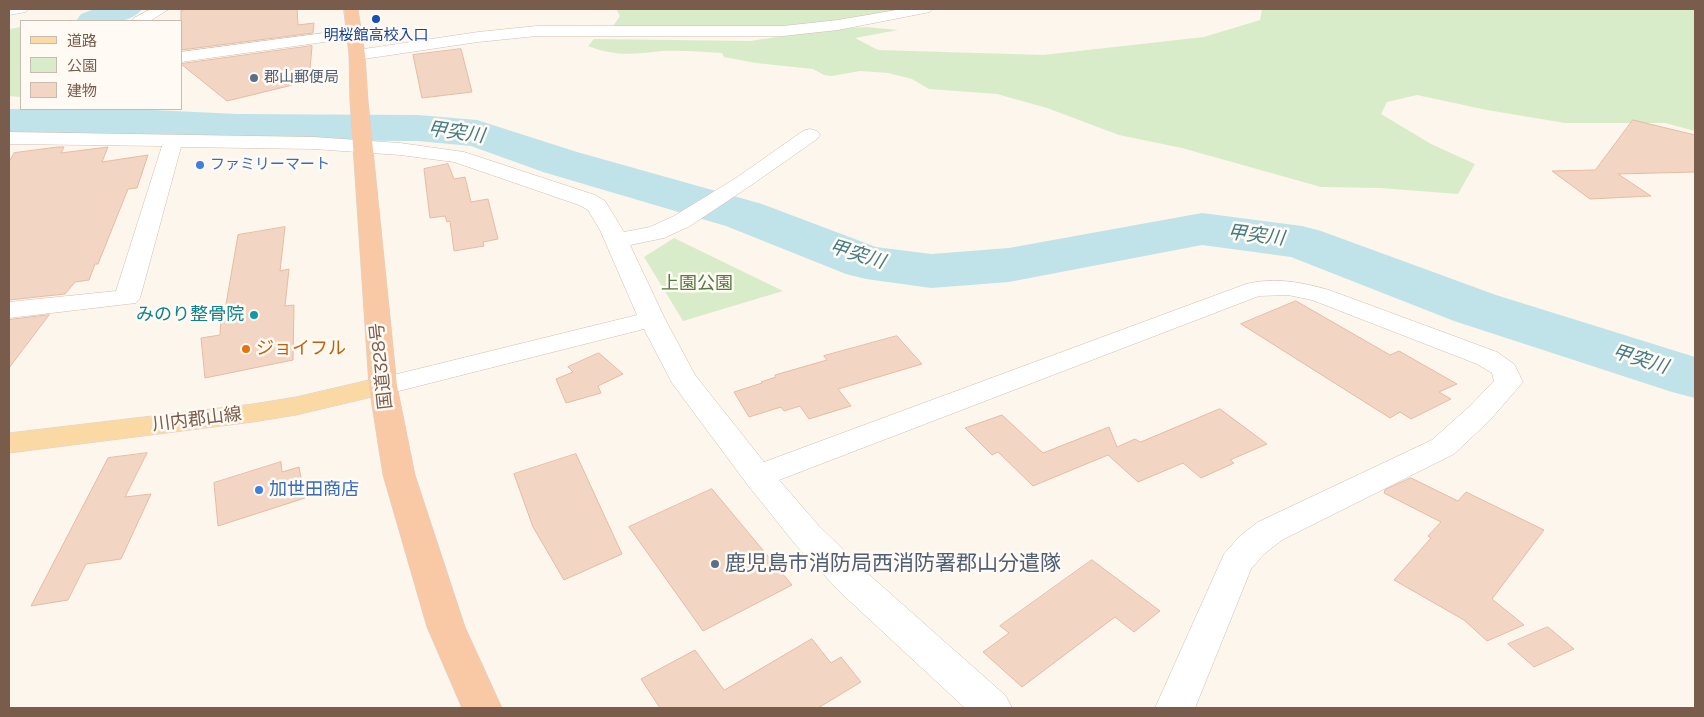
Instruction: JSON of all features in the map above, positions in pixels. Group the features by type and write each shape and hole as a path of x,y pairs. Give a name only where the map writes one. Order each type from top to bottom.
{"highway":[{"name":"国道328号","path":"351,9 357,55 359,101 383,386 400,476 440,610 482,708"}],"main road":[{"name":"川内郡山線","path":"9,443 253,413 296,406 383,386"}],"street":[{"path":"9,11 21,9"},
{"path":"141,20 162,9"},
{"path":"357,55 462,39 537,31 783,31 838,25 925,9"},
{"path":"182,57 355,34"},
{"path":"615,241 656,233 682,221 743,182 810,135"},
{"path":"9,138 363,143 457,156 587,200 597,206 682,377 758,476 807,535 852,582 992,708"},
{"path":"9,310 127,298 173,141"},
{"path":"758,476 1255,289 1269,286 1297,289 1328,298 1487,358 1508,373 1509,382 1480,413 1443,447 1270,531 1252,545 1236,562 1174,708"},
{"path":"383,386 652,319"}],"green space":[{"path":"616,9 908,9 871,16 797,25 611,29 620,16"},
{"path":"1262,9 1695,9 1695,131 1665,123 1565,123 1487,110 1417,95 1387,102 1381,114 1431,144 1475,164 1458,194 1380,188 1321,187 1182,148 1119,135 1047,108 997,94 929,89 912,79 888,73 860,71 832,76 824,75 813,69 756,63 724,57 722,53 669,51 625,54 607,52 588,46 594,39 750,41 831,29 866,27 898,30 855,38 878,50 1043,55 1204,37 1260,20"},
{"path":"20,27 20,97 9,96 9,29"},
{"name":"上園公園","path":"674,238 783,291 683,321 644,257"}],"building":[{"path":"186,9 297,9 298,25 314,23 313,33 182,50 181,11"},
{"name":"郡山郵便局","path":"312,46 309,81 227,101 182,64"},
{"path":"461,49 472,92 422,98 413,55"},
{"path":"1633,120 1695,135 1695,172 1618,174 1651,196 1590,199 1552,171 1595,170"},
{"path":"64,147 61,153 108,147 102,162 148,155 137,188 128,189 98,264 95,264 89,280 75,282 65,294 9,300 9,162 14,153"},
{"path":"448,164 454,179 465,177 471,202 488,199 498,239 483,242 484,246 454,251 450,221 447,222 445,216 430,218 424,169"},
{"path":"285,227 280,271 289,269 285,306 294,305 293,360 205,378 201,338 220,335 221,316 224,316 238,235"},
{"path":"1296,301 1390,355 1399,351 1457,384 1439,392 1451,399 1411,419 1400,412 1390,418 1241,324"},
{"path":"49,315 9,368 9,320"},
{"path":"897,336 922,364 838,389 851,406 809,419 800,406 784,411 781,407 749,417 734,392 762,383 776,377 775,375 827,360 824,356"},
{"path":"599,353 623,374 598,386 601,393 566,403 556,379 573,372 568,367"},
{"path":"1220,409 1267,444 1230,460 1234,463 1201,478 1183,463 1138,482 1108,455 1033,486 998,452 992,455 965,428 1002,415 1043,453 1109,427 1117,447 1135,439 1140,442"},
{"path":"147,453 125,497 151,494 121,559 86,564 68,600 31,606 108,458"},
{"path":"576,454 622,554 564,580 533,527 514,474"},
{"name":"加世田商店","path":"281,462 282,472 299,467 305,498 218,526 214,483"},
{"path":"1411,478 1458,501 1466,492 1544,530 1492,599 1524,625 1487,641 1464,620 1394,580 1431,538 1428,536 1441,522 1384,493 1385,490"},
{"path":"712,489 792,585 703,631 629,527"},
{"path":"1092,560 1160,611 1134,632 1115,617 1022,687 983,652 1009,633 1000,626"},
{"path":"1548,627 1574,649 1534,667 1508,644"},
{"path":"812,639 831,663 841,657 861,682 818,708 660,708 641,679 695,650 724,690"}],"waterway":[{"path":"96,20 125,9"},
{"name":"甲突川","path":"9,122 153,123 237,127 418,128 477,133 560,162 744,215 866,262 931,271 1009,265 1202,229 1302,242 1475,308 1695,378"}],"place":[{"name":"明桜館高校入口","path":"376,19"},
{"name":"郡山郵便局","path":"254,78"},
{"name":"ファミリーマート","path":"200,165"},
{"name":"みのり整骨院","path":"254,315"},
{"name":"ジョイフル","path":"246,349"},
{"name":"加世田商店","path":"259,490"},
{"name":"鹿児島市消防局西消防署郡山分遣隊","path":"715,564"}]}
